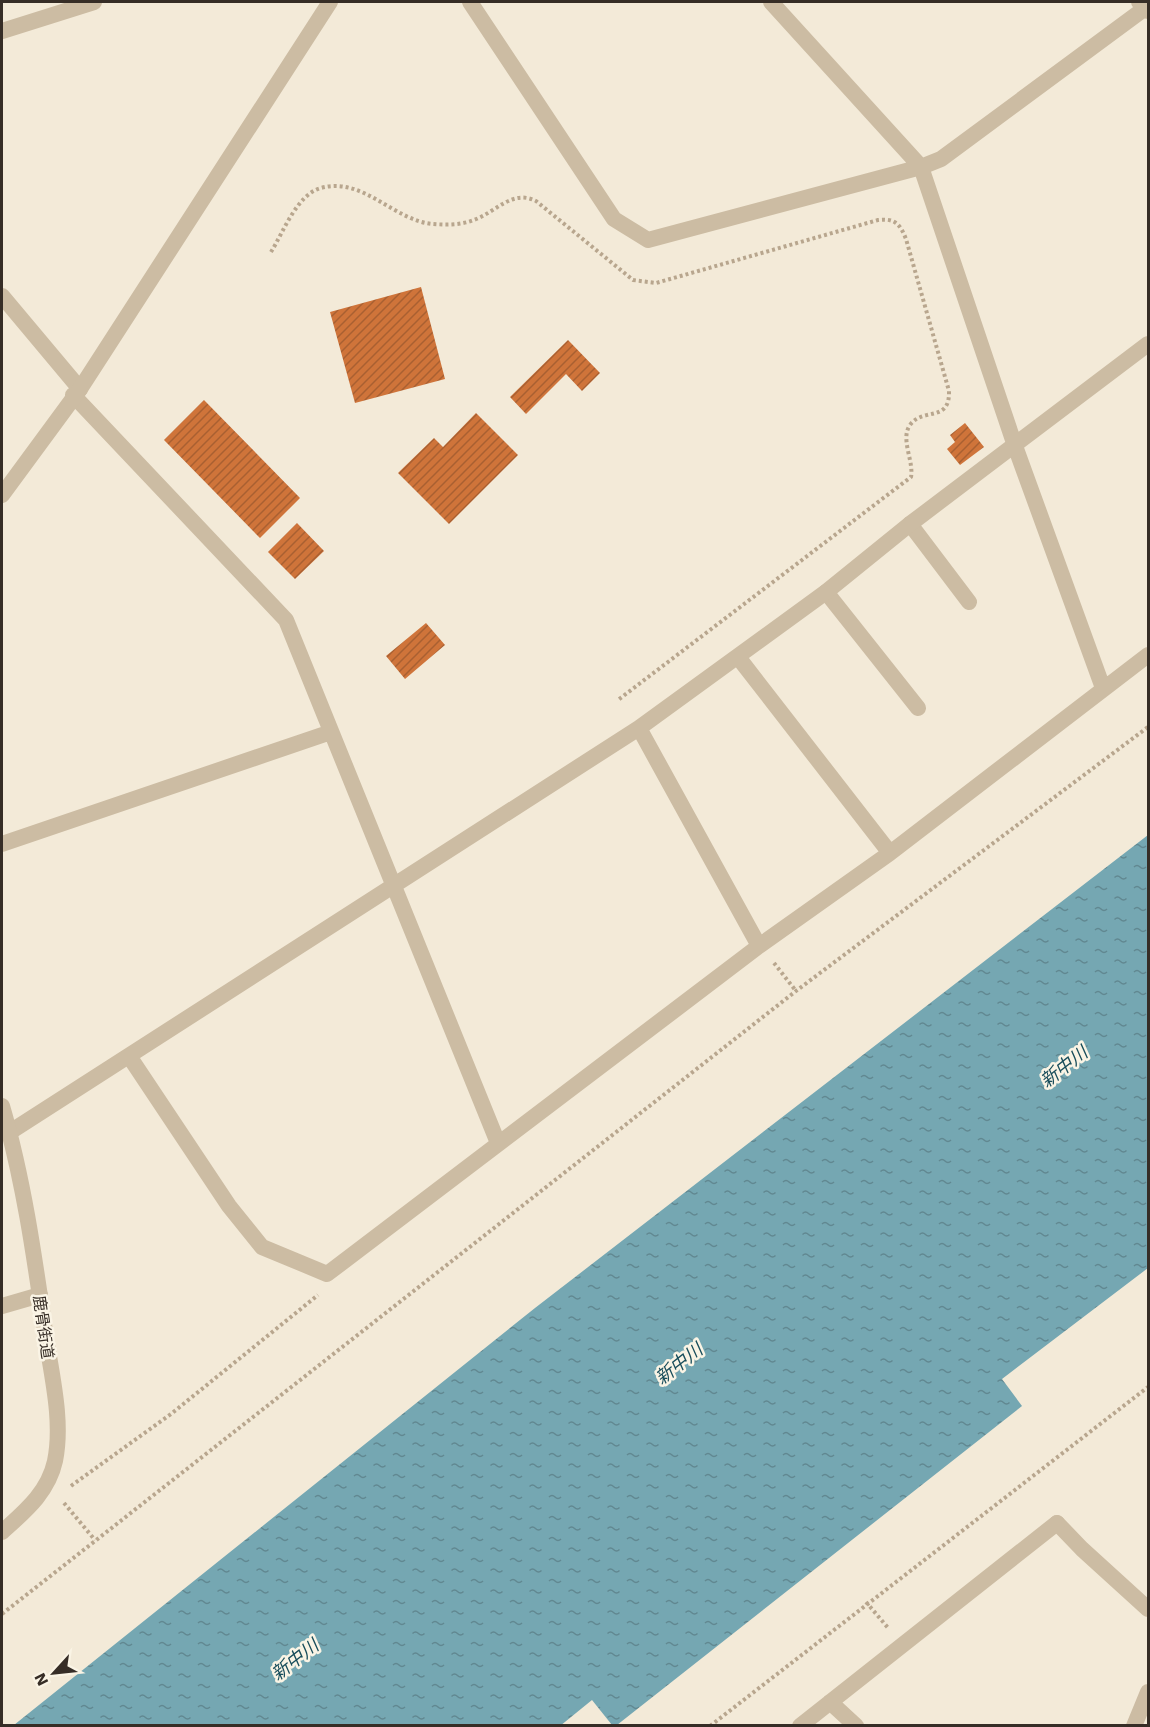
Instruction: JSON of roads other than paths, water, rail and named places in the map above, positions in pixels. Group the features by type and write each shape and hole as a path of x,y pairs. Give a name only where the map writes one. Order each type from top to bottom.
{"street":[{"path":"2,31 94,2"},
{"path":"2,495 77,392 330,2"},
{"path":"470,2 614,219 648,240 921,167 941,159 1145,7"},
{"path":"771,2 921,167 1016,446 1103,688"},
{"path":"2,296 77,392 286,620 498,1143"},
{"path":"5,1121 129,1056 639,728 826,592 910,524 1149,344"},
{"path":"910,524 969,602"},
{"path":"826,592 918,708"},
{"path":"129,1056 229,1206 262,1247 327,1274 498,1143 763,951 1103,688 1149,655"},
{"path":"738,657 890,853"},
{"path":"639,728 763,951"},
{"path":"2,844 331,732"},
{"name":"鹿骨街道","path":"2,1532 28,1508 46,1486 55,1460 56,1422 40,1295 5,1121"},
{"path":"2,1306 40,1295"},
{"path":"800,1725 1057,1523 1082,1549 1149,1609"},
{"path":"1134,1725 1149,1692"},
{"path":"830,1702 856,1725"}],"water":[{"name":"新中川","path":"1148,835 1148,1268 1002,1379 1022,1406 617,1725 612,1725 592,1700 560,1726 14,1725 535,1308"}]}
